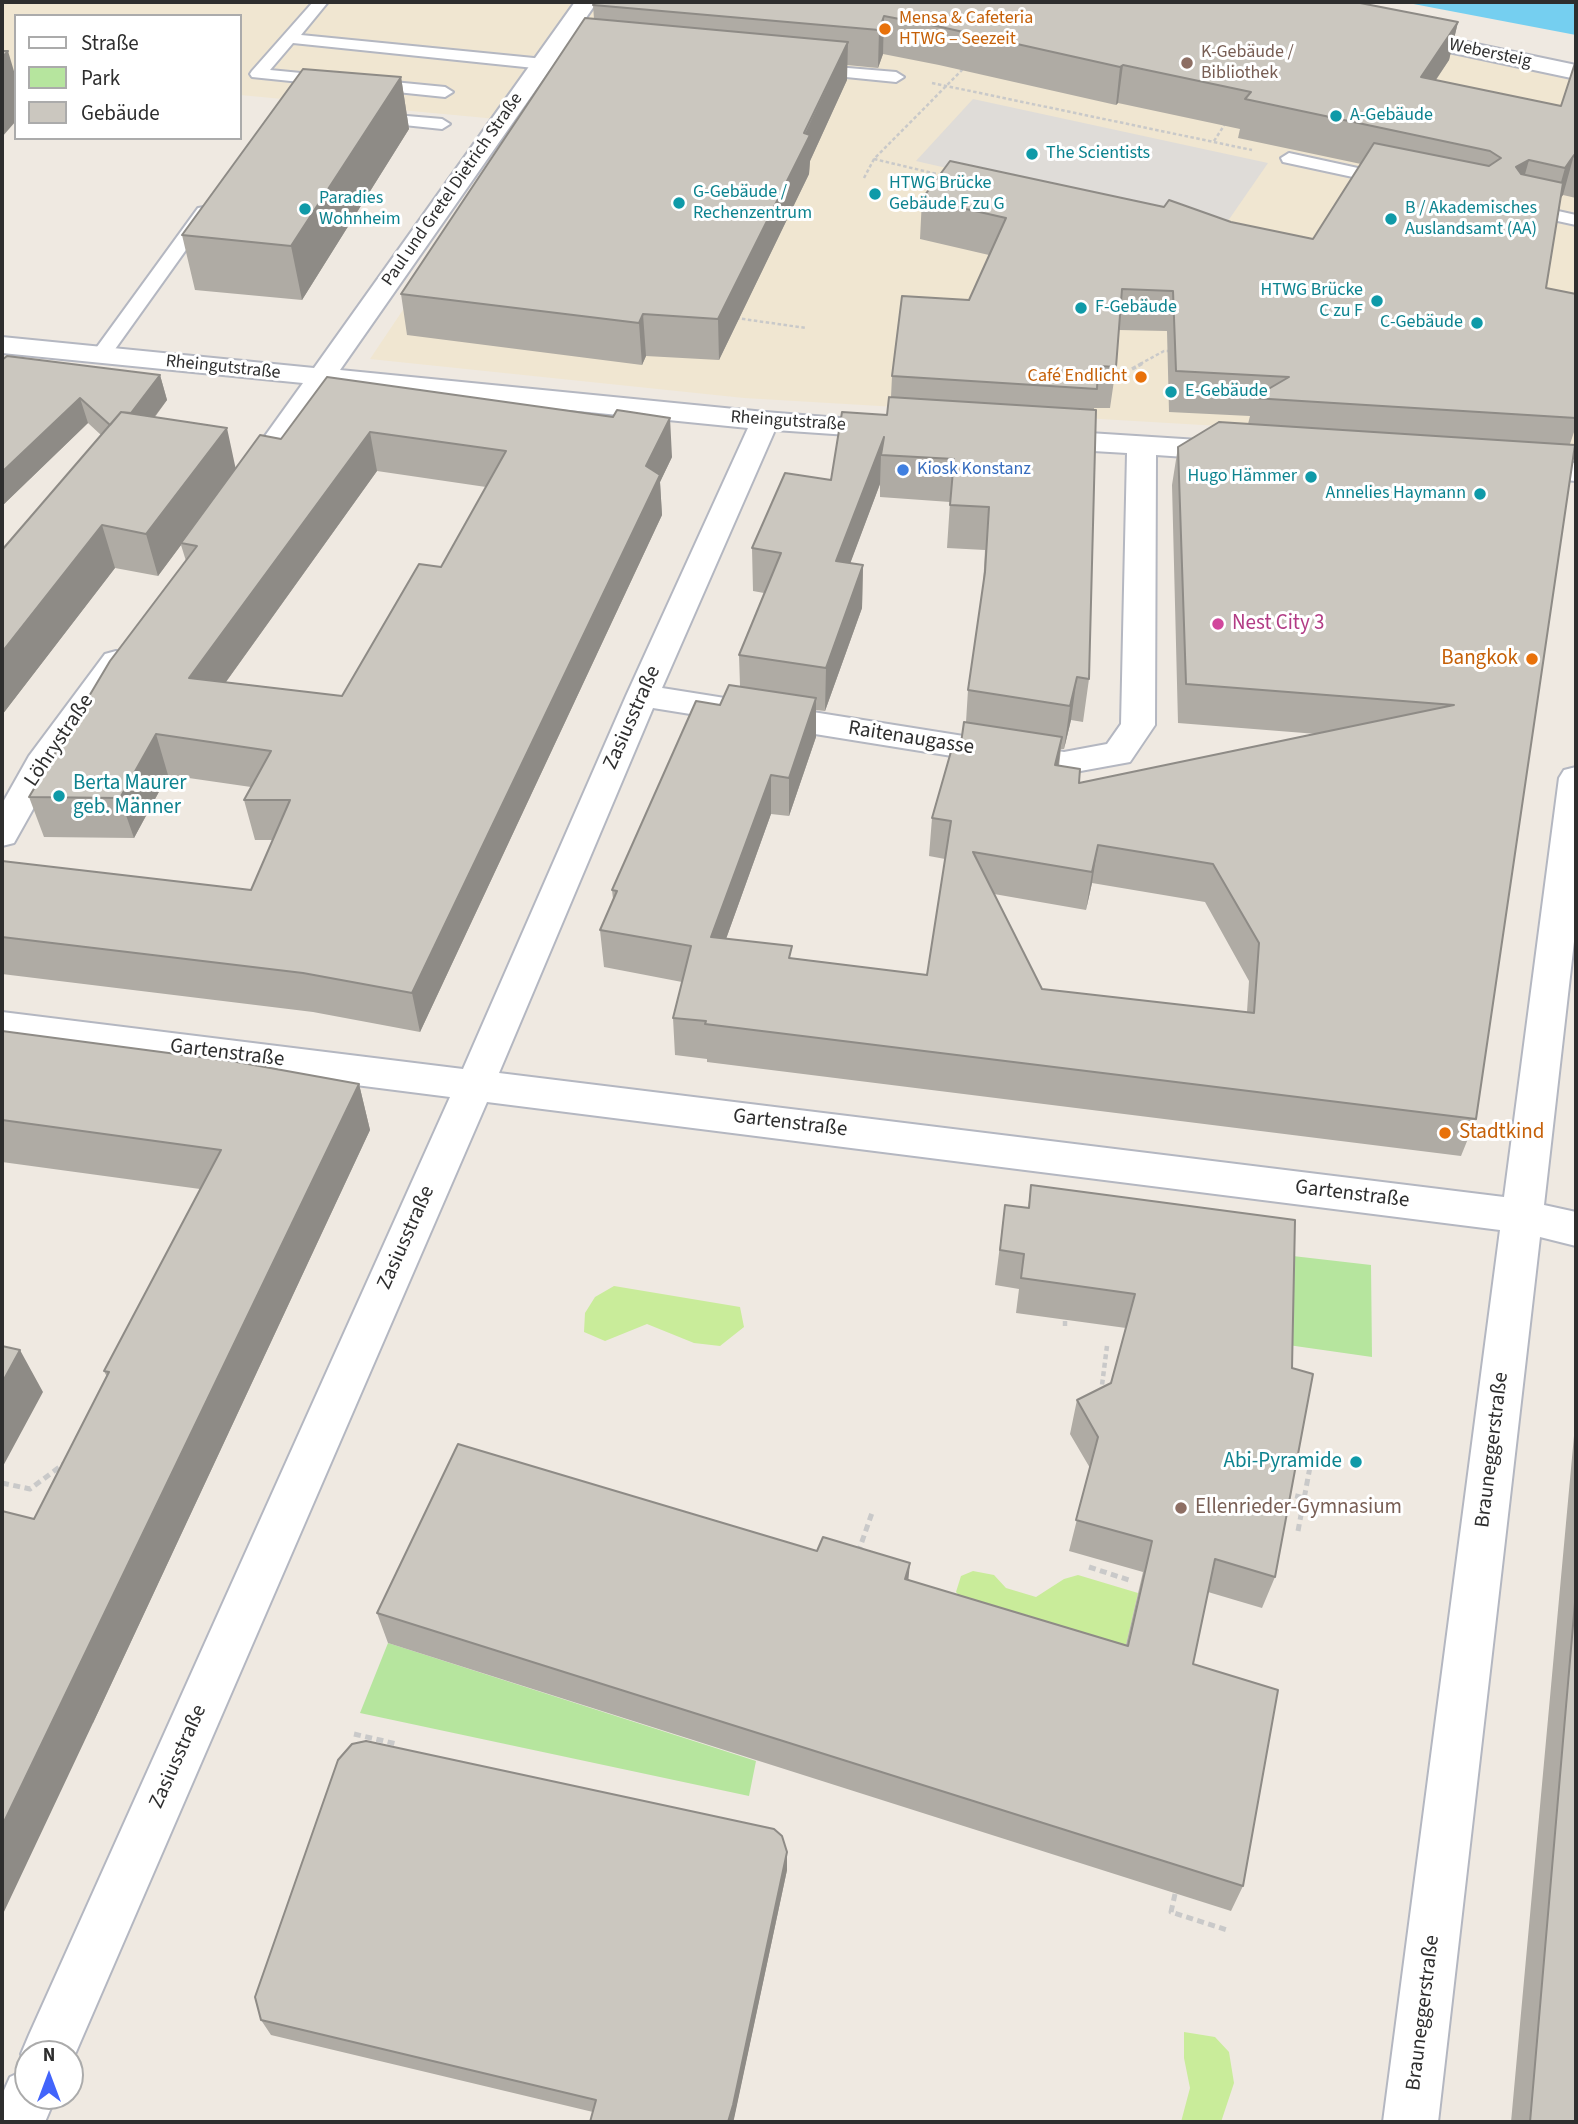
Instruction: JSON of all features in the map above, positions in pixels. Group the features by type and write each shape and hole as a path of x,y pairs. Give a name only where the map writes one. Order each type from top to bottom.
{"street":[{"name":"Paul und Gretel Dietrich Straße","path":"321,379 472,162 557,53 586,2"},
{"name":"Webersteig","path":"1380,31 1576,72"},
{"name":"Rheingutstraße","path":"21,352 101,355 321,379 765,421 919,431"},
{"path":"233,500 321,379"},
{"name":"Zasiusstraße","path":"54,2040 765,421"},
{"path":"1016,438 1250,452"},
{"name":"Raitenaugasse","path":"642,696 1064,764 1118,754 1138,725 1142,446"},
{"path":"1495,467 1576,472"},
{"name":"Löhrystraße","path":"2,834 46,756 137,633"},
{"name":"Brauneggerstraße","path":"1411,2122 1576,778"},
{"name":"Gartenstraße","path":"2,1026 1522,1216 1576,1229"}],"lane":[{"path":"321,2 258,74 445,92"},
{"path":"289,38 557,53"},
{"path":"801,69 897,77"},
{"path":"358,117 442,124"},
{"path":"1289,158 1411,184"},
{"path":"101,355 216,195"},
{"path":"1517,207 1576,220"}],"path":[{"path":"864,178 874,159 974,57"},
{"path":"897,77 948,85 1289,158"},
{"path":"1214,141 1229,119"},
{"path":"874,159 954,178"},
{"path":"732,317 806,328"},
{"path":"1132,369 1164,351 1178,351"},
{"path":"1065,1321 1065,1329"},
{"path":"1107,1346 1100,1392 1110,1396"},
{"path":"2,1483 30,1489 69,1460"},
{"path":"1298,1531 1310,1467"},
{"path":"1284,1493 1304,1498"},
{"path":"853,1566 873,1510"},
{"path":"1089,1567 1129,1580"},
{"path":"354,1734 397,1744"},
{"path":"1175,1894 1171,1912 1227,1930"}],"shaded area":[{"path":"2,2 1212,2 1576,78 1576,447 744,398 370,359 529,122 242,95 242,14 14,14 14,74 2,72"},
{"path":"973,99 1268,163 1221,231 916,161"}],"green space":[{"path":"1284,1255 1371,1265 1372,1357 1281,1344"},
{"path":"614,1286 740,1307 744,1327 720,1346 694,1343 647,1324 605,1341 584,1332 585,1313 595,1297"},
{"path":"973,1571 994,1575 1006,1588 1036,1597 1064,1579 1078,1575 1138,1593 1119,1675 973,1610 956,1592 961,1576"},
{"path":"388,1643 756,1761 749,1796 360,1713"},
{"path":"1184,2032 1215,2037 1229,2052 1234,2083 1221,2122 1181,2122 1190,2088 1184,2058"}],"water":[{"path":"1403,2 1576,2 1576,35"}],"building":[{"path":"596,2 1355,2 1458,22 1421,77 1561,106 1576,60 1576,156 1574,155 1565,168 1529,160 1516,167 1521,174 1563,183 1546,288 1576,294 1576,418 1253,398 1289,377 1176,371 1173,291 1122,289 1116,367 1098,366 1097,389 892,376 902,296 969,300 1006,218 922,199 950,161 1164,207 1169,200 1231,222 1313,239 1374,143 1489,166 1501,158 1490,151 1245,99 1251,92 884,16 879,30 593,5"},
{"path":"585,18 848,42 804,133 810,135 718,319 643,314 639,323 401,294"},
{"path":"303,69 401,77 291,246 182,235"},
{"path":"7,356 160,375 131,413 121,412 110,425 80,398 2,472 2,360"},
{"path":"327,377 613,417 617,410 670,418 646,466 660,475 412,993 303,973 2,937 2,861 251,890 290,800 244,800 271,751 156,734 120,798 29,797 110,661 197,546 181,543 260,435 281,439","holes":["370,432 506,451 441,567 419,564 342,696 189,678"]},
{"path":"889,397 1096,410 1089,679 1077,677 1070,706 968,690 985,572 989,507 950,505 954,459 881,455 884,437 836,561 863,565 826,668 739,655 781,553 752,548 785,473 831,480 842,412 887,415"},
{"path":"121,412 227,428 146,534 102,525 2,652 2,550"},
{"path":"1219,422 1575,445 1476,1119 673,1018 691,946 600,930 617,891 612,890 696,701 720,705 729,685 816,698 789,778 771,775 711,937 792,946 789,958 927,975 951,821 932,818 952,748 960,750 964,722 1062,737 1055,765 1080,769 1079,783 1454,705 1186,684 1178,447","holes":["1098,845 1213,864 1259,943 1254,1013 1042,989 973,852 1092,872"]},
{"path":"2,1031 237,1062 359,1084 2,1826 2,1511 34,1519 109,1372 104,1371 221,1150 2,1120"},
{"path":"1031,1185 1295,1220 1292,1368 1313,1374 1275,1577 1215,1559 1193,1664 1278,1690 1243,1886 377,1613 458,1444 817,1551 823,1537 910,1563 905,1579 1128,1646 1152,1541 1076,1520 1098,1437 1077,1400 1111,1383 1135,1294 1021,1278 1024,1254 1000,1250 1005,1205 1029,1208"},
{"path":"2,1346 20,1350 2,1383"},
{"path":"1576,1591 1576,2122 1530,2122"},
{"path":"366,1741 774,1829 782,1836 787,1852 728,2122 590,2122 596,2100 261,2020 255,1997 338,1760 352,1744"}],"place":[{"name":"Mensa & Cafeteria HTWG – Seezeit","path":"885,29"},
{"name":"K-Gebäude / Bibliothek","path":"1187,63"},
{"name":"A-Gebäude","path":"1336,116"},
{"name":"The Scientists","path":"1032,154"},
{"name":"HTWG Brücke Gebäude F zu G","path":"875,194"},
{"name":"G-Gebäude / Rechenzentrum","path":"679,203"},
{"name":"Paradies Wohnheim","path":"305,209"},
{"name":"B / Akademisches Auslandsamt (AA)","path":"1391,219"},
{"name":"HTWG Brücke C zu F","path":"1377,301"},
{"name":"F-Gebäude","path":"1081,308"},
{"name":"C-Gebäude","path":"1477,323"},
{"name":"Café Endlicht","path":"1141,377"},
{"name":"E-Gebäude","path":"1171,392"},
{"name":"Kiosk Konstanz","path":"903,470"},
{"name":"Hugo Hämmer","path":"1311,477"},
{"name":"Annelies Haymann","path":"1480,494"},
{"name":"Nest City 3","path":"1218,624"},
{"name":"Bangkok","path":"1532,659"},
{"name":"Berta Maurer geb. Männer","path":"59,796"},
{"name":"Stadtkind","path":"1445,1133"},
{"name":"Abi-Pyramide","path":"1356,1462"},
{"name":"Ellenrieder-Gymnasium","path":"1181,1508"}]}
